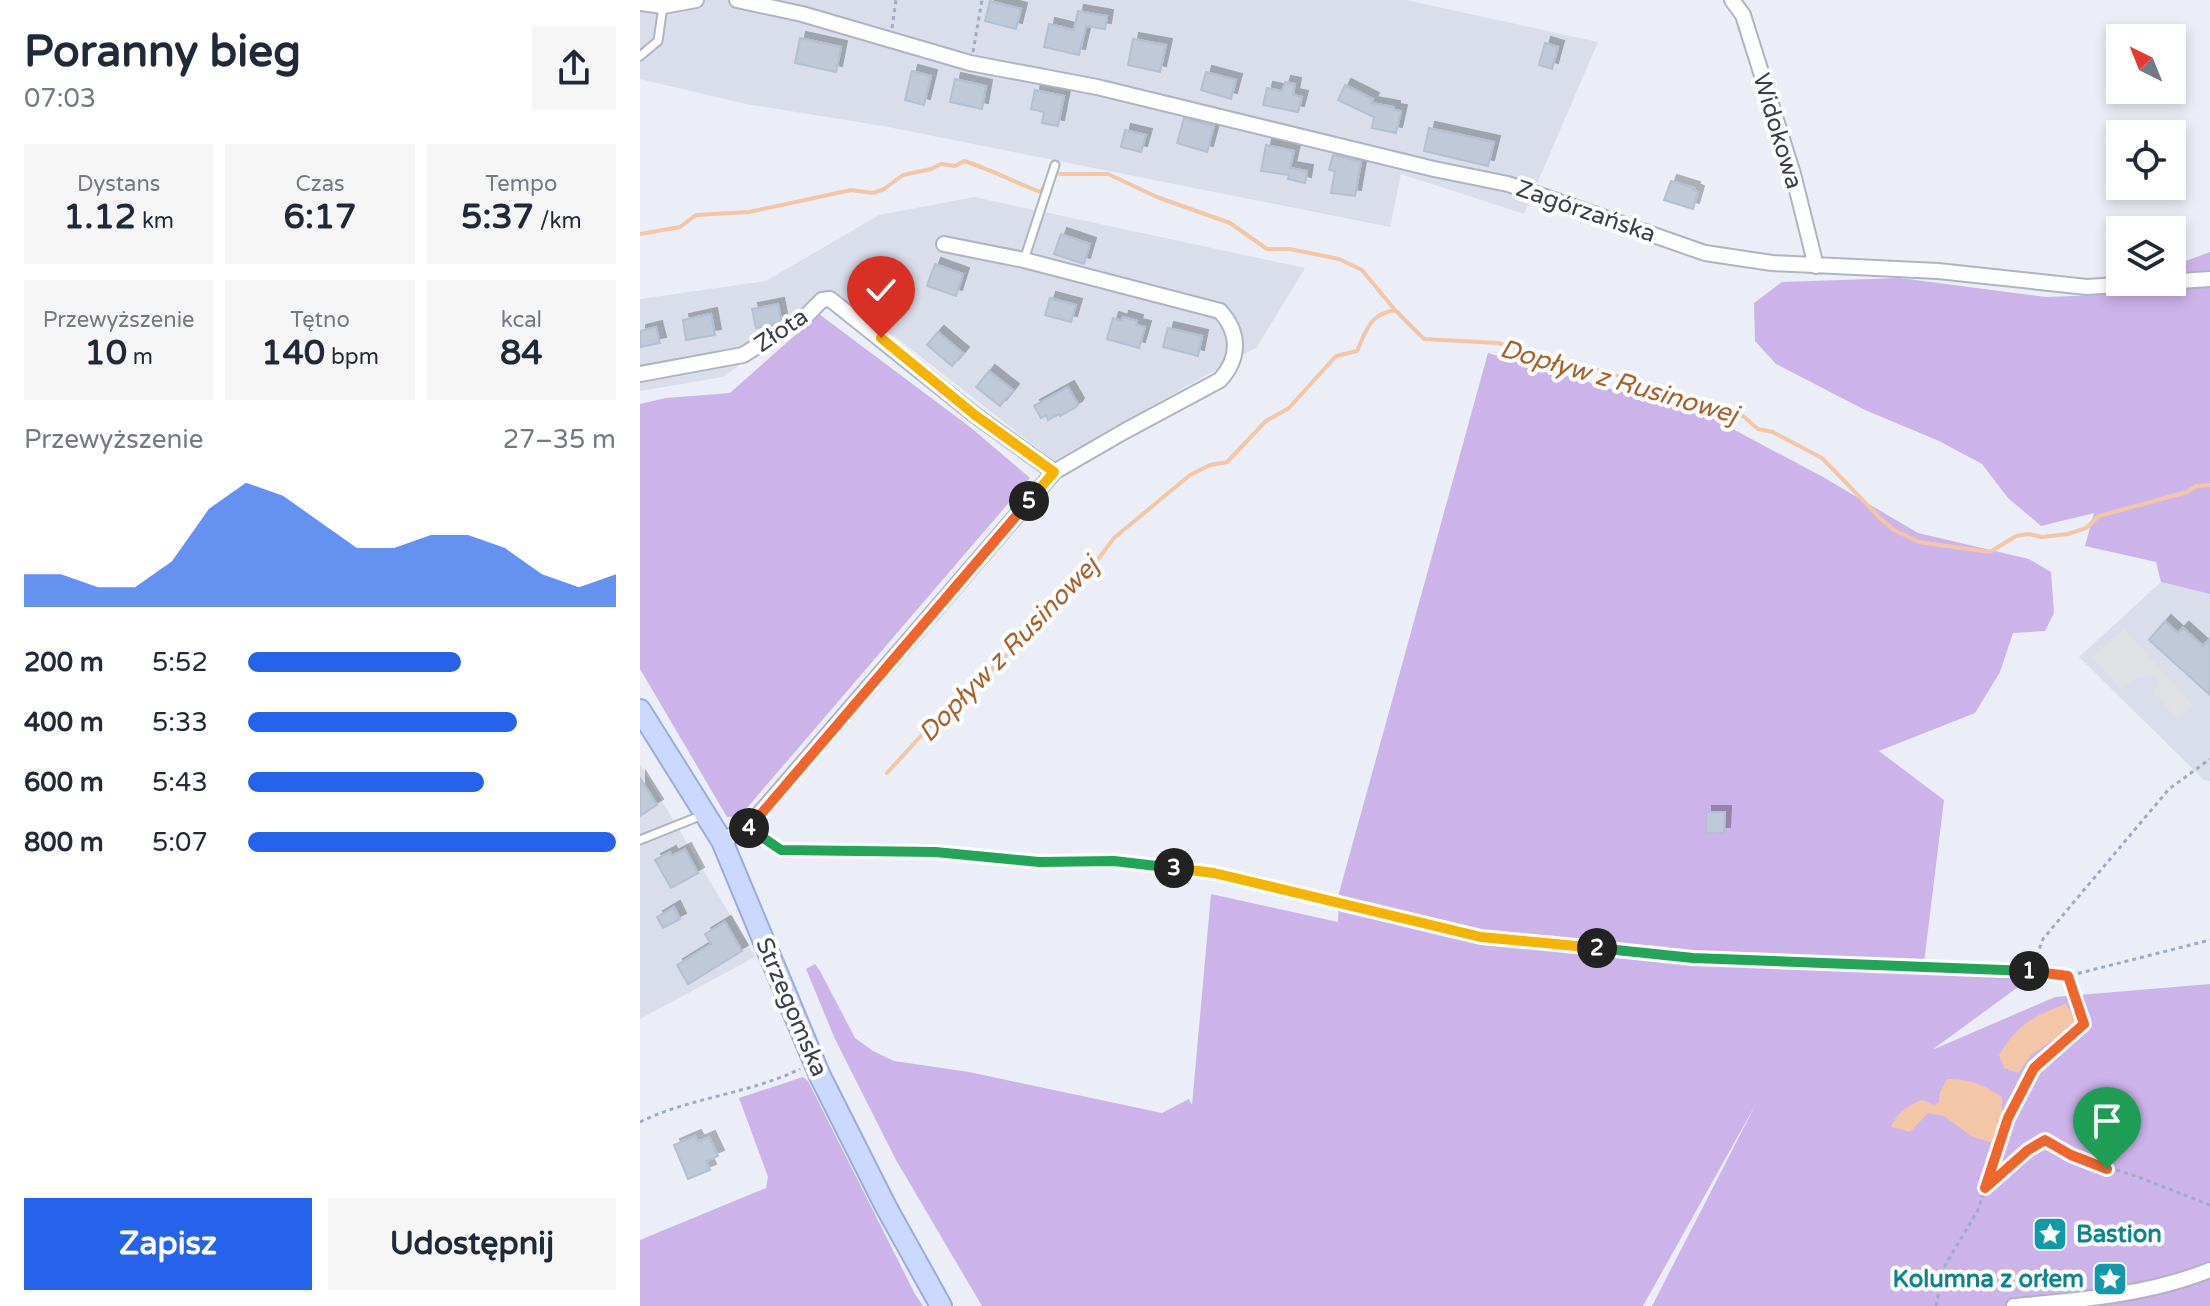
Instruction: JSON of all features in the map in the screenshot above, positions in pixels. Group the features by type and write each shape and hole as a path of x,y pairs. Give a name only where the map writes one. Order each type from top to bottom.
{"main road":[{"name":"Strzegomska","path":"640,710 722,841 814,1062 886,1207 941,1306"}],"street":[{"path":"640,3 663,6 696,0"},
{"name":"Zagórzańska","path":"737,0 802,14 970,63 1097,87 1508,184 1705,253 1772,263 1938,271 2087,287 2210,279"},
{"name":"Widokowa","path":"1732,0 1743,15 1793,174 1816,266"},
{"path":"722,841 748,827 1054,472 1220,380 1228,371 1236,351 1235,335 1220,311 1024,260 944,244"},
{"name":"Złota","path":"640,374 743,355 807,315 822,300 830,299 975,415 1054,472"},
{"path":"2014,1306 2092,1299 2207,1271"}],"lane":[{"path":"640,56 658,41 663,6"},
{"path":"1024,260 1055,165"},
{"path":"640,840 706,814"}],"path":[{"path":"890,41 896,0"},
{"path":"970,63 982,0"},
{"path":"2031,971 2043,939 2169,789 2210,759"},
{"path":"748,827 781,850 935,852 1039,862 1114,861 1214,873 1481,937 1693,958 2031,971 2068,976 2210,940"},
{"path":"1936,1306 1944,1267 1978,1210 2008,1118 2034,1068 2084,1024 2068,976"},
{"path":"640,1122 675,1108 763,1085 814,1062"},
{"path":"1985,1188 2028,1150 2045,1140 2071,1155 2210,1205"}],"shaded area":[{"path":"640,0 1406,0 1598,42 1524,214 1401,174 1390,227 883,126 746,104 640,79"},
{"path":"974,197 1305,268 1257,347 1054,461 897,338 826,293 796,324 723,377 640,391 640,299 766,281 879,215"},
{"path":"2210,252 2210,594 2161,582 2156,562 2085,546 2094,513 2041,526 2008,498 1982,464 1939,441 1865,410 1776,364 1755,341 1754,303 1782,282 1900,278 2046,297 2106,292 2106,296 2186,296 2186,261"},
{"path":"819,314 970,427 1030,478 740,816 727,817 640,669 640,404 666,398 730,393"},
{"path":"1488,353 1712,418 1823,477 1918,533 2029,559 2051,572 2054,613 2045,631 2013,633 2000,672 1975,713 1879,751 1944,800 1923,971 2029,979 1932,1050 2055,997 2210,984 2210,1306 1652,1306 1757,1102 1643,1306 982,1306 896,1160 835,1039 806,969 815,964 820,971 855,1038 894,1061 969,1072 1162,1113 1189,1099 1192,1105 1211,894 1338,922 1339,893"},
{"path":"2161,582 2210,594 2210,781 2204,780 2079,657"},
{"path":"2124,629 2193,705 2178,720 2153,692 2159,683 2156,678 2136,678 2121,689 2092,657"},
{"path":"640,764 755,957 640,1019"},
{"path":"2066,1004 2078,1024 2032,1054 2018,1073 2004,1068 1999,1055 2019,1029 2043,1013"},
{"path":"803,1077 808,1081 923,1306 640,1306 640,1240 766,1188 768,1177 739,1098"},
{"path":"1947,1079 1976,1083 2002,1097 2002,1120 1992,1143 1971,1136 1944,1116 1928,1113 1910,1132 1891,1127 1912,1104 1922,1100 1934,1105 1939,1102 1939,1094"}],"building":[{"path":"990,1 1021,9 1016,29 985,21"},
{"path":"1078,11 1107,16 1105,29 1086,26 1079,55 1044,47 1049,24 1074,30"},
{"path":"800,38 841,47 836,72 795,63"},
{"path":"1133,39 1166,45 1160,72 1128,65"},
{"path":"1545,43 1558,47 1552,69 1539,65"},
{"path":"912,71 931,76 924,105 905,100"},
{"path":"1206,72 1236,80 1231,99 1201,90"},
{"path":"955,79 986,86 982,109 950,102"},
{"path":"1285,82 1295,84 1293,95 1302,97 1298,112 1263,105 1267,88 1282,91"},
{"path":"1345,85 1373,99 1371,103 1401,111 1396,133 1372,128 1374,117 1338,100"},
{"path":"1035,90 1064,96 1058,126 1042,123 1044,112 1031,109"},
{"path":"1184,118 1214,126 1207,152 1177,143"},
{"path":"1429,128 1494,142 1488,166 1424,151"},
{"path":"1125,130 1146,135 1141,152 1121,147"},
{"path":"1266,145 1294,151 1290,168 1307,171 1305,183 1288,179 1289,175 1261,171"},
{"path":"1333,155 1361,162 1355,196 1331,193 1335,171 1329,170"},
{"path":"1671,181 1698,192 1693,209 1664,200"},
{"path":"1061,234 1090,244 1084,264 1054,254"},
{"path":"935,264 963,274 956,296 927,286"},
{"path":"869,276 896,299 883,314 857,290"},
{"path":"1050,298 1076,305 1071,322 1045,315"},
{"path":"778,304 781,319 771,326 756,328 752,309"},
{"path":"711,314 715,335 686,340 683,320"},
{"path":"1123,317 1145,327 1139,348 1107,339 1113,318 1122,321"},
{"path":"656,327 660,343 640,347 640,331"},
{"path":"1168,328 1202,336 1198,356 1163,347"},
{"path":"938,332 963,353 952,366 927,345"},
{"path":"989,371 1013,390 1000,406 976,387"},
{"path":"1068,387 1078,404 1076,407 1048,420 1046,415 1041,418 1034,406"},
{"path":"2165,621 2178,633 2183,628 2203,646 2210,638 2210,695 2149,640"},
{"path":"640,778 657,805 640,816"},
{"path":"1706,812 1725,812 1724,833 1706,833"},
{"path":"685,849 698,873 671,888 655,860"},
{"path":"674,907 680,919 663,928 657,917"},
{"path":"725,922 742,951 688,984 677,965 711,944 705,934"},
{"path":"695,1136 698,1142 709,1137 718,1156 706,1161 710,1170 688,1179 674,1145"}],"waterway":[{"path":"640,234 680,227 696,215 749,212 851,190 873,193 903,175 941,164 955,166 964,161 1040,192 1046,186"},
{"path":"1060,174 1108,174 1157,197 1230,223 1267,249 1290,249 1339,259 1362,270 1394,309"},
{"name":"Dopływ z Rusinowej","path":"887,773 941,714 969,692 1081,582 1114,538 1190,475 1210,465 1227,462 1266,421 1289,408 1336,356 1357,351 1374,319 1395,310 1424,339 1498,343 1612,374 1662,393 1743,416 1758,429 1773,432 1822,458 1880,518 1894,530 1919,542 1990,552 2016,536 2068,534 2086,528 2099,516 2187,492 2196,486 2210,485"}],"place":[{"name":"Bastion","path":"2050,1234"},
{"name":"Kolumna z orłem","path":"2110,1279"}],"route":[{"path":"881,338 975,415 1054,472 748,827 761,837 781,850 935,852 1039,862 1114,861 1214,873 1481,937 1693,958 2031,971 2068,976 2084,1024 2034,1068 2008,1118 1985,1188 2005,1168 2045,1140 2071,1155 2107,1169"}]}
